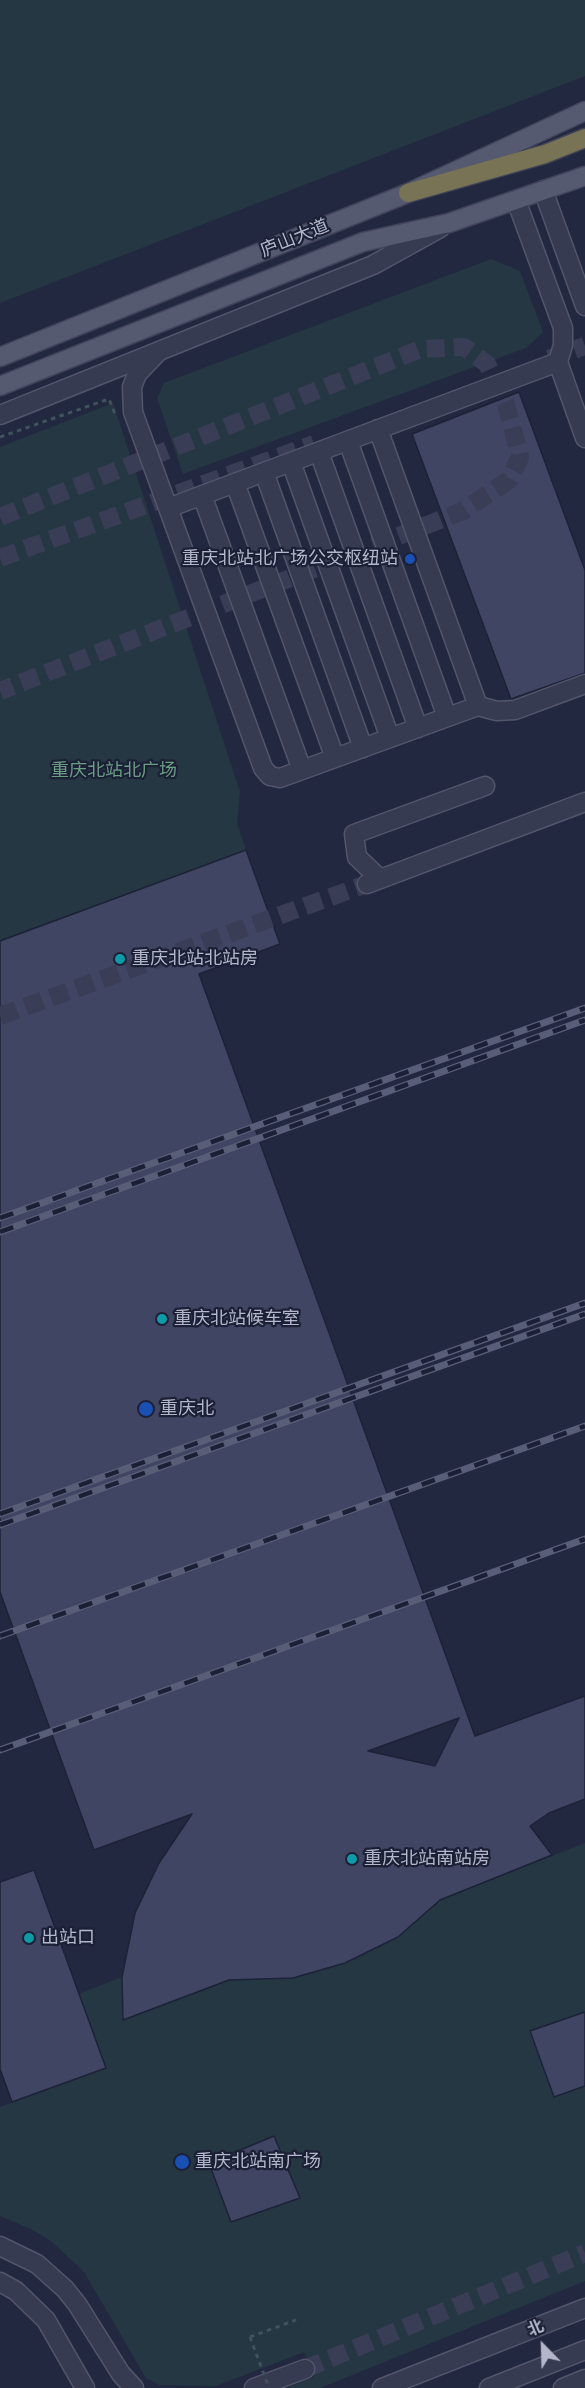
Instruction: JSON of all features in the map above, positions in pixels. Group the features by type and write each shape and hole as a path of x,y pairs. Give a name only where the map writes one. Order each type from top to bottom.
{"highway":[{"path":"408,193 545,154 585,138"}],"main road":[{"name":"庐山大道","path":"0,357 408,193 585,111"},
{"name":"庐山大道","path":"0,386 363,242 449,223 585,176"}],"street":[{"path":"543,190 585,306"},
{"path":"516,200 563,328 563,345 558,362 585,438"},
{"name":"庐山大道","path":"0,415 373,265 449,223"},
{"path":"158,352 137,374 132,387 133,412 263,768 270,776 274,778 302,770 478,706 497,711 515,710 585,684"},
{"path":"168,508 558,362"},
{"path":"378,429 478,706"},
{"path":"348,441 447,717"},
{"path":"319,452 418,728"},
{"path":"291,462 390,738"},
{"path":"264,472 363,748"},
{"path":"235,483 335,758"},
{"path":"202,495 302,770"},
{"path":"485,786 354,834 357,857 374,881 585,802"},
{"path":"0,2246 37,2264 65,2289 121,2374 134,2388"},
{"path":"0,2282 16,2291 46,2320 85,2388"},
{"path":"382,2388 585,2308"},
{"path":"489,2388 585,2349"},
{"path":"254,2388 304,2369"},
{"path":"563,2388 585,2379"}],"path":[{"path":"0,437 109,399 116,418"},
{"path":"269,2388 250,2337 296,2320"}],"green space":[{"path":"0,0 585,0 585,76 0,303"},
{"path":"491,259 520,271 543,332 526,348 183,474 157,398 164,383"},
{"name":"重庆北站北广场","path":"113,403 240,792 237,823 246,850 0,940 0,447"},
{"name":"重庆北站南广场","path":"585,1843 585,2281 320,2388 286,2388 314,2377 304,2352 216,2386 159,2385 146,2378 84,2272 51,2241 31,2229 0,2216 0,2107 106,2068 79,1994 122,1977 124,2020 229,1980 293,1978 345,1963 398,1937 440,1900"}],"building":[{"path":"519,392 585,570 585,673 511,699 412,434"},
{"name":"重庆北站候车室","path":"246,850 280,944 199,974 475,1736 585,1696 585,1799 549,1813 530,1826 552,1855 440,1900 398,1937 345,1963 293,1978 229,1980 123,2020 122,1977 135,1913 159,1863 192,1814 94,1850 0,1592 0,941","holes":["459,1718 435,1766 368,1751"]},
{"name":"出站口","path":"34,1870 106,2068 12,2102 0,2069 0,1882"},
{"path":"585,2012 585,2086 554,2097 530,2031"},
{"path":"274,2136 300,2198 231,2222 209,2163"}],"tunnel":[{"path":"549,359 585,346"},
{"path":"0,517 421,349 464,347 487,364 506,404 520,457 509,480 463,511 0,691"},
{"path":"0,558 314,444"},
{"path":"0,1016 367,884"},
{"path":"305,2369 585,2253"}],"railway":[{"path":"0,1218 585,1008"},
{"path":"0,1232 585,1020"},
{"path":"0,1514 585,1303"},
{"path":"0,1525 585,1314"},
{"path":"0,1636 585,1426"},
{"path":"0,1750 585,1539"}],"place":[{"name":"重庆北站北广场公交枢纽站","path":"410,559"},
{"name":"重庆北站北站房","path":"120,959"},
{"name":"重庆北站候车室","path":"162,1319"},
{"name":"重庆北","path":"146,1409"},
{"name":"重庆北站南站房","path":"352,1859"},
{"name":"出站口","path":"29,1938"},
{"name":"重庆北站南广场","path":"182,2162"}]}
